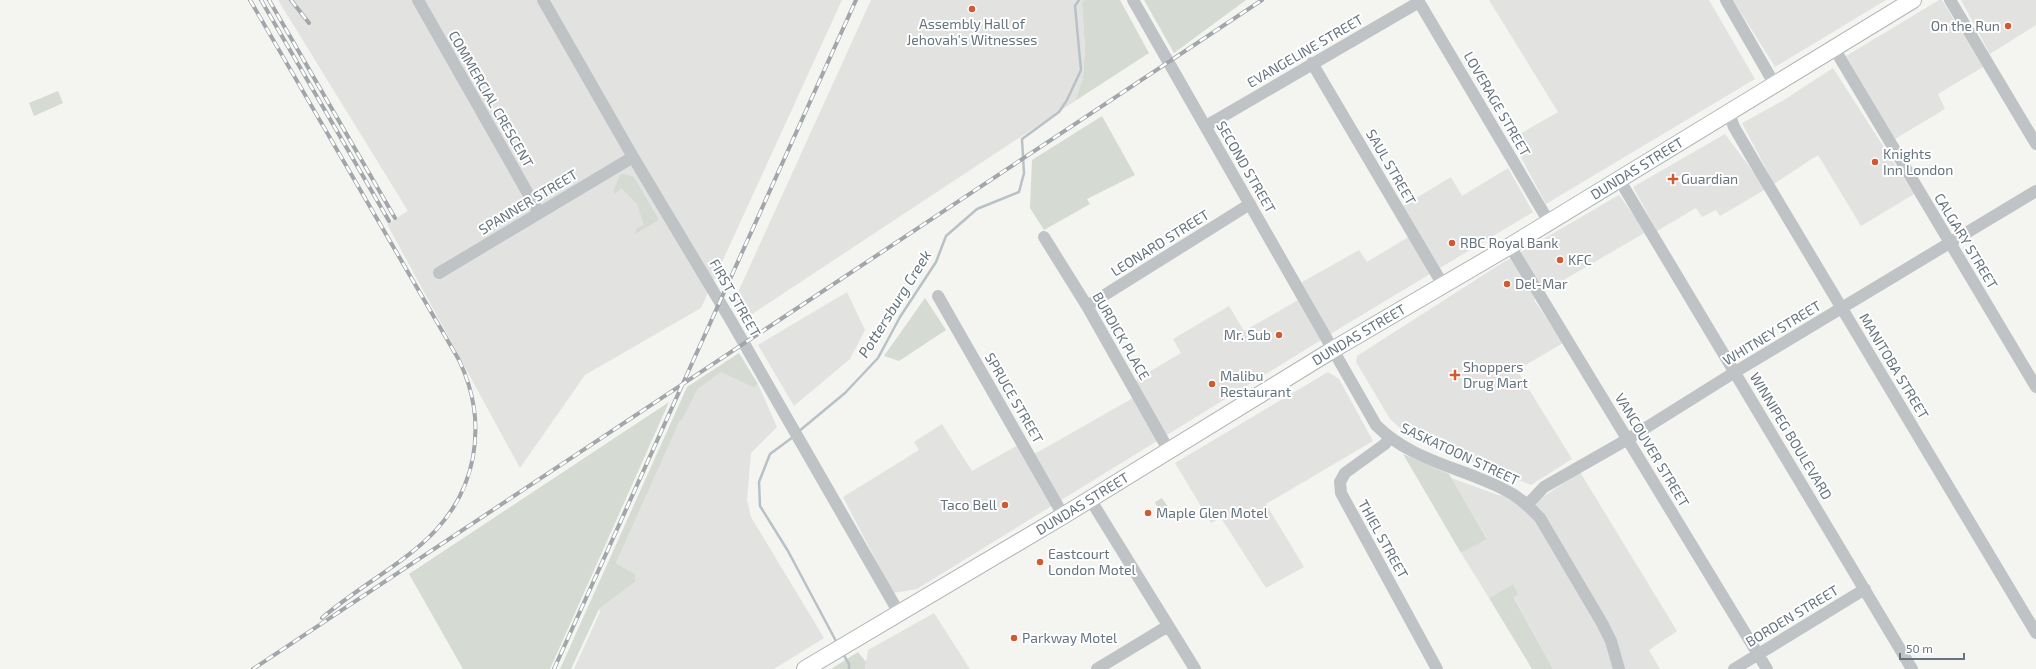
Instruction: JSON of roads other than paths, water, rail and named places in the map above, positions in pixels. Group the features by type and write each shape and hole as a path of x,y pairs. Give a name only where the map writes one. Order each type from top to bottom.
{"main road":[{"name":"DUNDAS STREET","path":"805,669 1090,499 1334,349 1510,246 1913,0"}],"street":[{"name":"COMMERCIAL CRESCENT","path":"418,0 539,212"},
{"name":"FIRST STREET","path":"543,0 633,157 730,319 788,423 899,613"},
{"name":"SECOND STREET","path":"1133,0 1334,349"},
{"path":"1726,0 1775,85"},
{"path":"1950,0 2036,144"},
{"name":"EVANGELINE STREET","path":"1206,126 1312,63 1420,2"},
{"name":"LOVERAGE STREET","path":"1420,2 1549,222"},
{"name":"CALGARY STREET","path":"1834,48 2036,387"},
{"name":"SAUL STREET","path":"1312,63 1443,285"},
{"name":"MANITOBA STREET","path":"1729,113 1734,127 1755,163 2036,633"},
{"name":"SPANNER STREET","path":"439,273 633,157"},
{"name":"WINNIPEG BOULEVARD","path":"1619,179 1912,669"},
{"name":"WHITNEY STREET","path":"1527,505 1544,487 1628,439 1735,372 2036,191"},
{"name":"LEONARD STREET","path":"1087,306 1250,204"},
{"name":"BURDICK PLACE","path":"1044,237 1087,306 1168,451"},
{"name":"VANCOUVER STREET","path":"1510,246 1767,669"},
{"name":"SPRUCE STREET","path":"938,296 1063,515"},
{"name":"SASKATOON STREET","path":"1334,349 1376,425 1389,438 1413,452 1508,491 1527,505 1540,518 1602,623 1611,642 1619,669"},
{"name":"THIEL STREET","path":"1389,438 1385,444 1345,473 1340,482 1341,493 1437,669"},
{"path":"1090,499 1195,669"},
{"name":"BORDEN STREET","path":"1734,669 1865,589"},
{"path":"1097,669 1168,626"}],"waterway":[{"name":"Pottersburg Creek","path":"798,432 845,393 878,358 900,317 936,262 946,236 977,209 1019,192 1024,173 1022,139 1059,112 1067,100 1081,70 1075,6 1079,0"},
{"name":"Pottersburg Creek","path":"793,437 770,454 759,482 760,506 788,551 837,643"},
{"name":"Pottersburg Creek","path":"842,652 849,664 849,669"}],"railway":[{"path":"250,0 459,360 472,396 474,407 475,444 473,457 464,487 451,511 434,532 414,551 322,618"},
{"path":"261,0 389,221"},
{"path":"269,0 395,218"},
{"path":"291,0 309,23"},
{"path":"554,669 856,0"},
{"path":"253,669 1262,0"}],"place":[{"name":"Assembly Hall of Jehovah's Witnesses","path":"972,9"},
{"name":"On the Run","path":"2008,26"},
{"name":"Knights Inn London","path":"1875,162"},
{"name":"Guardian","path":"1673,179"},
{"name":"RBC Royal Bank","path":"1452,243"},
{"name":"KFC","path":"1560,260"},
{"name":"Del-Mar","path":"1507,284"},
{"name":"Mr. Sub","path":"1279,335"},
{"name":"Shoppers Drug Mart","path":"1455,375"},
{"name":"Malibu Restaurant","path":"1212,384"},
{"name":"Taco Bell","path":"1005,505"},
{"name":"Maple Glen Motel","path":"1148,513"},
{"name":"Eastcourt London Motel","path":"1040,562"},
{"name":"Parkway Motel","path":"1014,638"}]}
